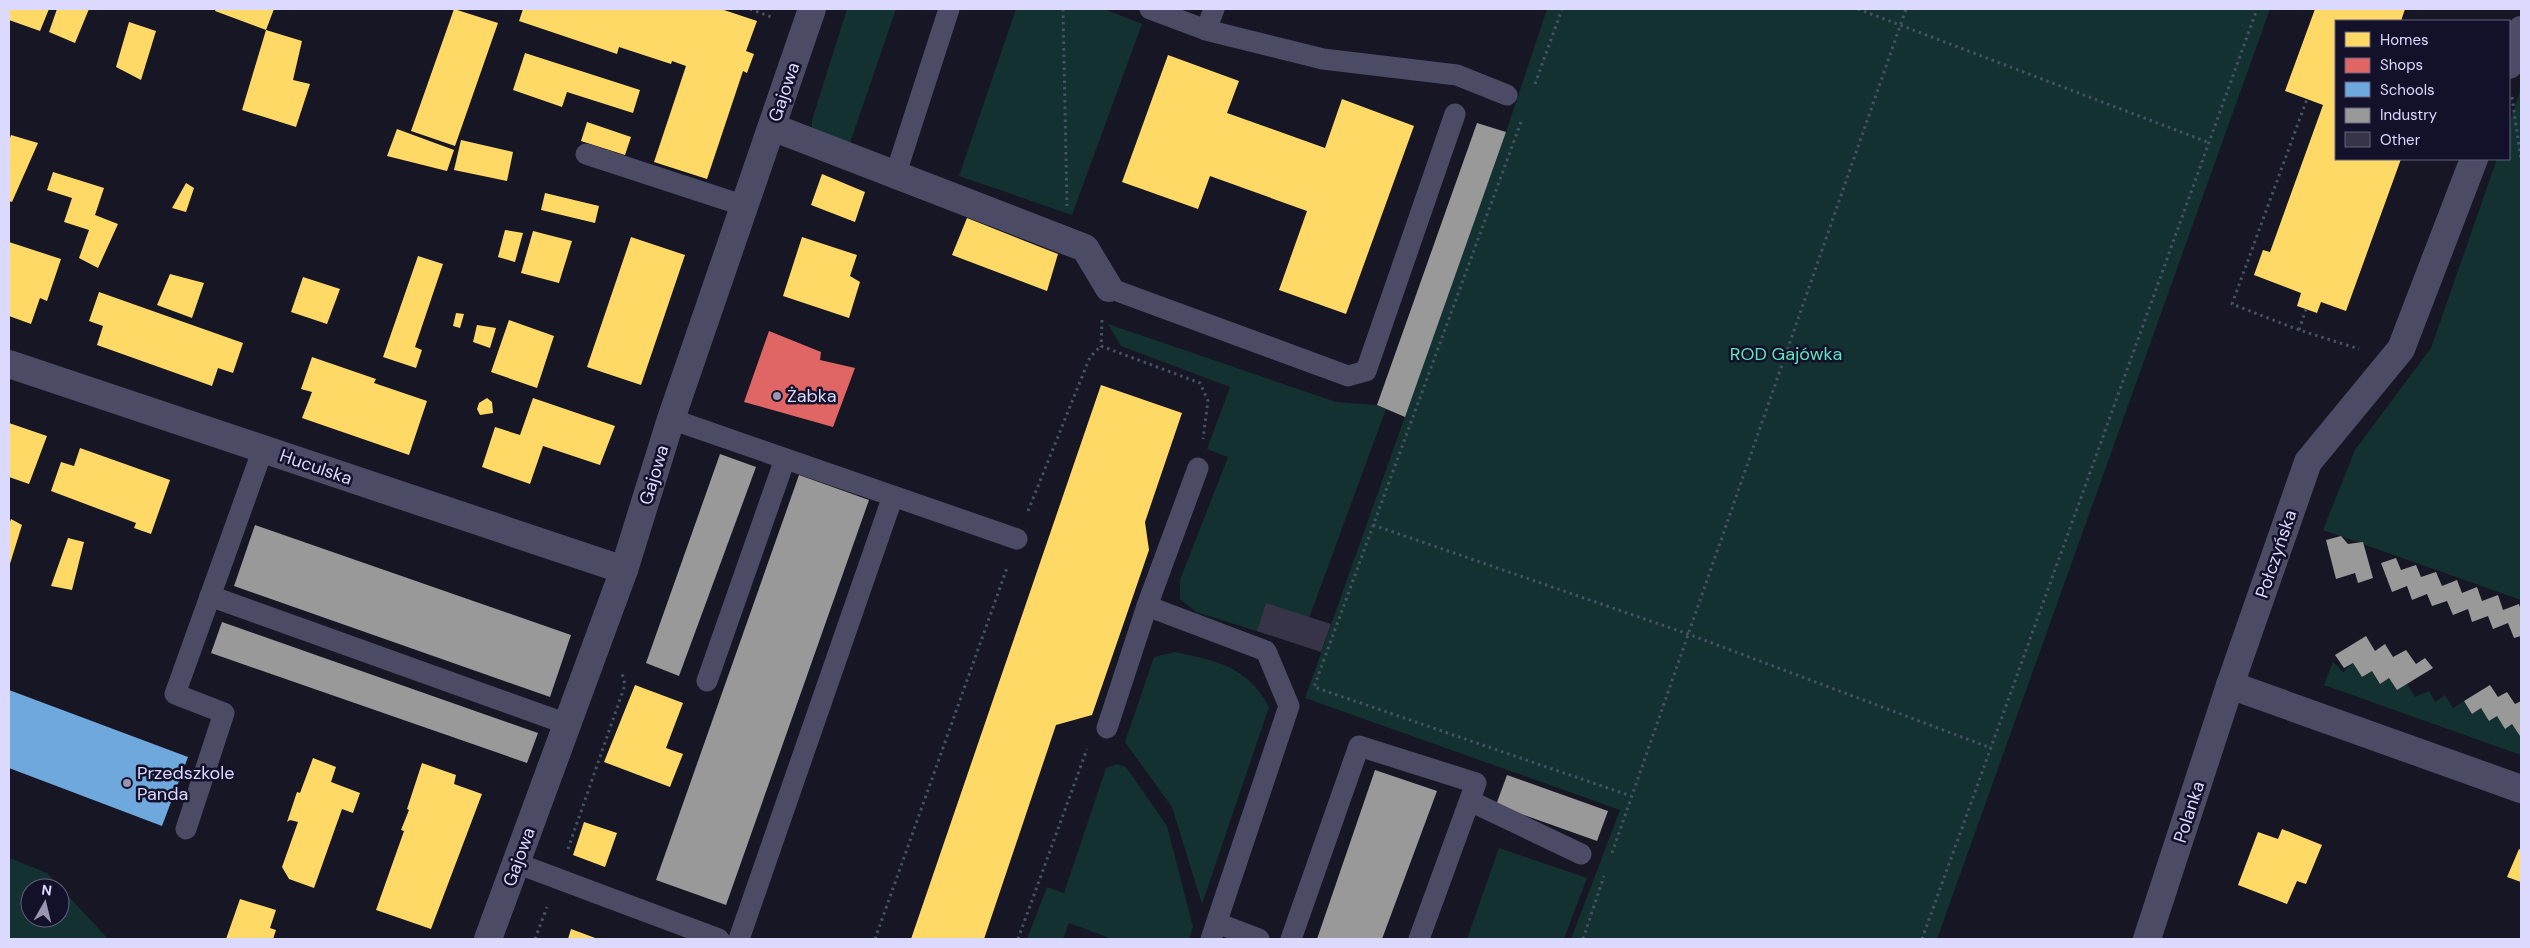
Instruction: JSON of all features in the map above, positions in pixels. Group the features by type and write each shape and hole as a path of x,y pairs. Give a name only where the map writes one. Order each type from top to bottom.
{"street":[{"name":"Gajowa","path":"488,939 624,570 672,419 812,9"},
{"path":"2510,78 2521,30"},
{"path":"772,127 896,173 1085,248 1109,288"},
{"name":"Połczyńska","path":"2230,686 2308,462 2401,349 2474,160"},
{"name":"Huculska","path":"9,364 624,570"},
{"path":"2230,686 2521,788"},
{"name":"Polanka","path":"2147,939 2230,686"}],"lane":[{"path":"896,173 949,9"},
{"path":"1150,9 1206,30 1323,60 1457,75 1507,95"},
{"path":"1206,30 1214,9"},
{"path":"1109,288 1348,376 1366,371 1455,114"},
{"path":"586,154 745,206"},
{"path":"672,419 1017,539"},
{"path":"186,829 224,712 175,694 263,449"},
{"path":"707,681 785,459"},
{"path":"1107,728 1147,606 1198,468"},
{"path":"739,939 893,496"},
{"path":"210,596 567,724"},
{"path":"1147,606 1266,651 1289,706 1214,931 1259,939"},
{"path":"1291,939 1359,746 1476,784 1419,939"},
{"path":"1470,801 1582,854"},
{"path":"516,863 719,939"}],"path":[{"path":"750,9 780,21"},
{"path":"1063,9 1068,241"},
{"path":"1532,93 1562,9"},
{"path":"1858,9 2210,143"},
{"path":"1610,859 1906,9"},
{"path":"1922,939 2257,9"},
{"path":"2510,78 2521,160"},
{"path":"2299,330 2232,304 2307,99"},
{"path":"1522,120 1314,687 1631,796"},
{"path":"875,939 1017,539 1090,356 1101,346 1102,317 1109,288"},
{"path":"1101,346 1200,383 1208,401 1198,468"},
{"path":"1373,525 1688,634 1991,748"},
{"path":"1018,939 1090,739 1107,728"},
{"path":"1583,939 1607,868"}],"green space":[{"path":"847,9 896,9 850,143 812,128 812,120"},
{"path":"1016,9 1104,9 1142,24 1072,215 959,176"},
{"name":"ROD Gajówka","path":"1547,9 2270,9 1937,939 1571,939 1620,810 1305,698 1506,132"},
{"path":"2521,88 2521,600 2323,530 2355,450 2431,348 2497,160 2510,160 2510,121"},
{"path":"1108,324 1336,402 1377,405 1386,409 1308,621 1269,635 1196,612 1180,599 1180,580 1228,457 1207,449 1230,387 1121,346"},
{"path":"1175,652 1217,663 1241,674 1251,682 1269,707 1202,904 1172,807 1125,742 1154,657"},
{"path":"2333,662 2343,672 2353,663 2362,677 2372,671 2380,684 2389,678 2397,690 2407,684 2415,697 2429,691 2435,702 2445,695 2453,708 2464,701 2472,714 2481,708 2489,720 2497,716 2505,728 2512,724 2521,735 2521,755 2324,685"},
{"path":"1117,764 1126,767 1167,826 1193,927 1189,939 1112,939 1069,923 1063,939 1027,939 1047,887 1064,893 1106,768"},
{"path":"1499,848 1587,878 1564,939 1467,939"},
{"path":"9,858 47,873 52,878 20,878 20,928 70,928 70,898 108,939 9,939"}],"building: Homes":[{"path":"9,9 49,9 40,31 9,20"},
{"path":"57,9 89,9 75,43 49,32"},
{"path":"216,9 274,9 266,30 215,11"},
{"path":"454,9 498,23 455,146 411,131"},
{"path":"523,9 721,9 757,21 746,51 754,54 747,73 743,71 707,179 654,162 686,66 672,61 671,64 619,47 617,54 519,21"},
{"path":"2315,9 2405,9 2401,20 2335,20 2335,160 2401,160 2346,311 2321,302 2317,313 2297,306 2301,293 2254,275 2263,250 2270,252 2323,105 2285,91"},
{"path":"129,22 156,31 141,80 116,67"},
{"path":"266,30 302,41 293,80 310,84 296,127 242,110"},
{"path":"525,53 640,90 633,113 567,92 562,107 513,90"},
{"path":"1168,55 1239,81 1227,113 1325,148 1342,99 1414,126 1346,314 1279,290 1307,211 1210,176 1198,209 1122,182"},
{"path":"587,122 631,137 625,155 581,141"},
{"path":"397,129 454,150 447,171 387,156"},
{"path":"11,135 38,143 12,202 9,201 9,141"},
{"path":"461,140 513,152 507,181 454,170"},
{"path":"53,172 104,188 95,215 118,224 98,268 79,258 89,230 64,222 72,198 47,190"},
{"path":"822,174 865,192 855,222 811,205"},
{"path":"186,183 194,188 186,212 172,208"},
{"path":"545,193 599,206 595,223 541,210"},
{"path":"967,218 1058,254 1047,291 952,255"},
{"path":"505,230 523,233 515,262 498,257"},
{"path":"533,231 572,241 559,283 521,273"},
{"path":"631,237 685,255 641,385 587,367"},
{"path":"802,237 857,255 850,276 860,282 849,318 783,296"},
{"path":"9,242 61,259 47,301 40,298 31,324 9,316"},
{"path":"418,256 443,264 415,347 422,350 416,368 383,357"},
{"path":"170,274 204,283 192,318 157,305"},
{"path":"303,277 340,289 327,324 291,312"},
{"path":"99,292 243,343 233,373 218,368 212,386 97,345 103,326 89,321"},
{"path":"456,313 464,314 460,328 453,326"},
{"path":"509,320 554,336 537,388 491,372"},
{"path":"477,325 496,328 490,348 473,342"},
{"path":"312,357 376,379 374,383 427,401 409,455 302,418 312,392 301,389"},
{"path":"1101,385 1182,413 1145,522 1149,550 1092,715 1056,725 984,939 911,939"},
{"path":"487,398 492,402 493,413 480,415 477,409 479,403"},
{"path":"533,398 615,426 600,465 543,446 530,484 482,467 495,427 520,435"},
{"path":"9,423 47,436 29,484 9,477"},
{"path":"80,448 170,480 151,534 134,528 136,523 51,491 61,462 74,466"},
{"path":"11,519 22,525 9,567 9,524"},
{"path":"68,538 84,542 72,590 51,586"},
{"path":"635,685 683,703 666,748 683,754 670,787 604,762"},
{"path":"313,758 336,767 331,782 360,793 353,813 342,809 314,888 289,879 282,867 298,822 290,820 287,822 297,792 300,793"},
{"path":"422,763 456,775 454,784 482,794 431,929 376,910 404,831 401,830 409,810 407,809"},
{"path":"584,822 617,833 605,867 573,855"},
{"path":"2282,829 2322,845 2306,884 2297,881 2287,904 2238,885 2258,832 2278,839"},
{"path":"2519,849 2521,850 2521,882 2507,877"},
{"path":"240,899 276,910 270,928 276,930 273,939 226,939"},
{"path":"571,929 598,939 568,939"}],"building: Shops":[{"path":"769,331 821,352 820,360 855,368 833,427 744,402"}],"building: Schools":[{"path":"9,690 188,757 162,826 9,768"}],"building: Industry":[{"path":"1477,123 1506,132 1405,417 1377,405"},
{"path":"720,454 756,467 679,676 646,663"},
{"path":"799,475 869,500 726,905 656,880"},
{"path":"255,525 571,635 550,697 234,586"},
{"path":"2341,536 2348,544 2363,542 2373,578 2358,583 2355,573 2336,579 2326,540"},
{"path":"2396,558 2401,570 2416,565 2421,577 2436,572 2442,586 2457,580 2462,593 2477,587 2482,601 2498,595 2503,610 2519,604 2521,611 2521,636 2514,638 2508,623 2493,629 2488,616 2472,622 2468,609 2453,615 2447,601 2432,606 2427,594 2412,600 2407,586 2392,592 2381,563"},
{"path":"222,622 538,733 527,763 211,653"},
{"path":"2366,636 2375,651 2385,644 2393,657 2406,650 2416,664 2425,658 2433,668 2397,690 2389,678 2380,684 2372,671 2362,677 2353,663 2344,668 2335,655"},
{"path":"2490,685 2498,697 2507,692 2515,704 2521,701 2520,736 2512,724 2505,729 2497,716 2489,721 2481,708 2472,714 2464,701"},
{"path":"1375,770 1437,791 1382,939 1317,939"},
{"path":"1507,775 1608,811 1597,841 1496,805"}],"building: Other":[{"path":"1266,603 1331,624 1321,652 1257,631"}],"place":[{"name":"Żabka","path":"777,396"},
{"name":"Przedszkole Panda","path":"127,783"}]}
